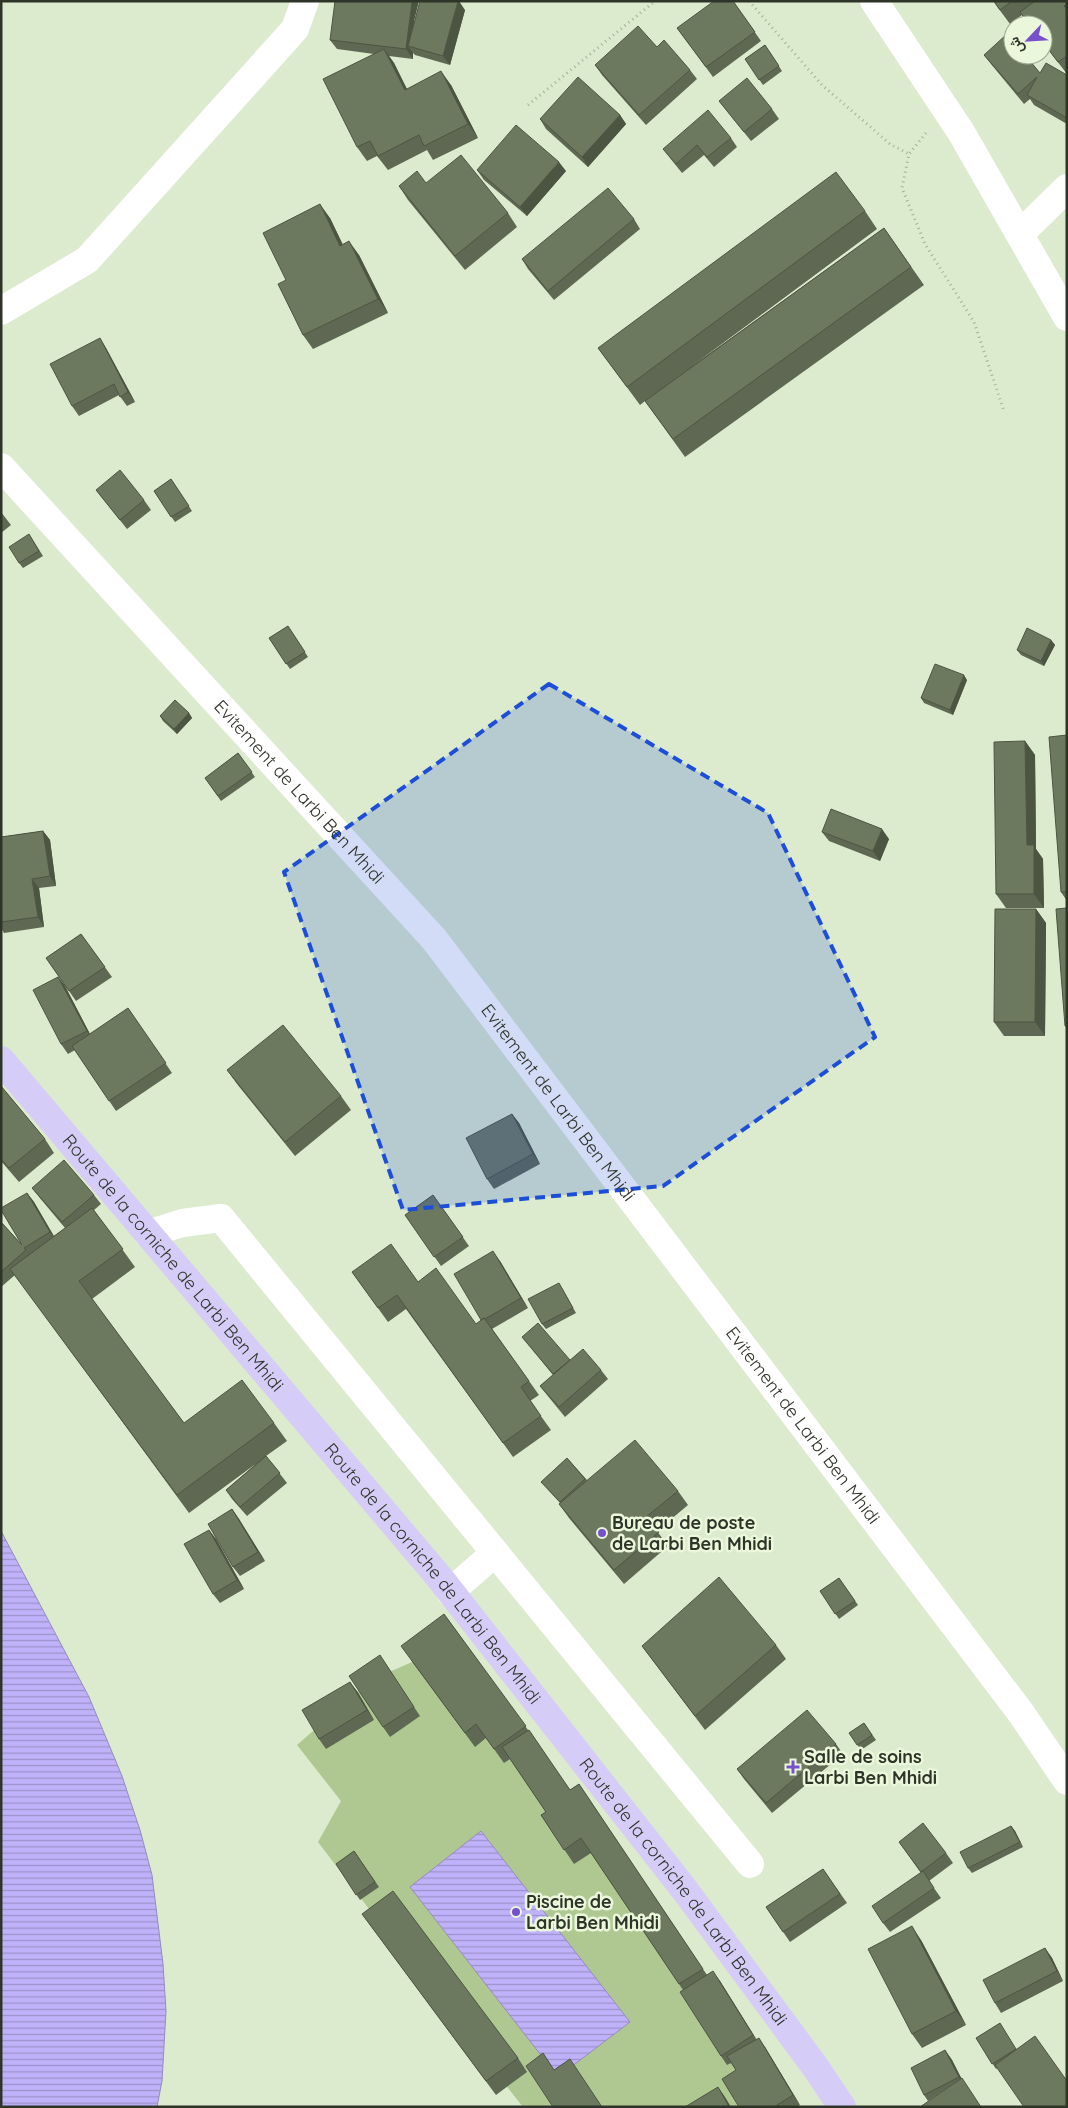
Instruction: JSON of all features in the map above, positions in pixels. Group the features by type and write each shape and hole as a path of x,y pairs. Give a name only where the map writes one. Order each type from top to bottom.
{"main road":[{"name":"Route de la corniche de Larbi Ben Mhidi","path":"1,1060 450,1592 684,1889 816,2068 842,2107"}],"street":[{"path":"1,311 86,260 294,29 305,1"},
{"path":"874,1 961,132 1067,317"},
{"path":"1020,234 1067,188"},
{"name":"Evitement de Larbi Ben Mhidi","path":"1,467 434,939 1021,1713 1067,1781"},
{"path":"148,1234 182,1223 221,1218 750,1864"},
{"path":"450,1592 495,1553"}],"path":[{"path":"528,105 655,1"},
{"path":"749,1 822,85 890,144 909,154"},
{"path":"940,101 927,132 909,154 902,188 925,244 974,322 1004,411"}],"highlighted area":[{"path":"549,684 768,813 875,1037 663,1186 403,1210 284,872"}],"green space":[{"name":"Piscine de Larbi Ben Mhidi","path":"428,1655 475,1690 786,2107 523,2107 318,1842 341,1801 297,1745 371,1680"}],"shaded area":[{"path":"1,1531 89,1697 122,1776 140,1830 152,1875 163,1964 166,2011 162,2081 157,2107 1,2107"},
{"path":"481,1831 630,2022 558,2077 410,1887"}],"building":[{"path":"335,1 412,1 406,49 330,40"},
{"path":"420,1 458,1 443,56 408,46"},
{"path":"714,1 733,1 755,32 706,67 677,28"},
{"path":"994,1 1012,1 1000,10"},
{"path":"1035,1 1067,1 1067,4 1064,6 1067,10 1067,56 1058,62 1053,55 1053,15 1022,15 1020,12"},
{"path":"638,26 657,47 664,40 690,70 639,115 595,65"},
{"path":"1003,38 1003,65 1033,65 1040,73 1045,65 1050,65 1067,75 1067,118 1027,95 1037,77 1018,94 984,55"},
{"path":"765,45 779,66 759,80 745,59"},
{"path":"384,49 405,90 441,71 468,124 424,146 419,135 378,156 370,141 357,147 323,79"},
{"path":"578,77 620,115 582,157 540,119"},
{"path":"747,78 772,109 744,132 719,101"},
{"path":"708,110 731,138 707,157 697,145 676,164 663,149"},
{"path":"516,125 559,162 520,207 477,170"},
{"path":"461,155 508,213 455,256 399,186 417,171 426,183"},
{"path":"836,172 865,211 627,387 598,348"},
{"path":"608,188 634,219 548,291 522,259"},
{"path":"320,204 340,246 349,241 378,299 303,335 278,284 286,280 263,233"},
{"path":"884,228 911,267 673,439 645,401"},
{"path":"100,338 128,392 120,397 114,384 72,406 50,364"},
{"path":"120,470 144,500 120,520 96,490"},
{"path":"171,479 189,506 171,517 154,491"},
{"path":"29,534 39,551 19,563 9,547"},
{"path":"288,626 305,652 286,664 269,638"},
{"path":"1027,628 1051,640 1041,661 1017,650"},
{"path":"935,664 964,675 950,710 921,698"},
{"path":"175,700 189,713 174,729 160,716"},
{"path":"1067,735 1067,892 1061,892 1049,737"},
{"path":"1025,741 1027,845 1034,845 1034,894 996,894 994,742"},
{"path":"238,753 252,772 218,796 205,778"},
{"path":"831,809 882,829 873,851 822,832"},
{"path":"43,831 50,876 32,879 38,917 1,922 1,837"},
{"path":"1067,908 1067,1026 1065,1026 1056,909"},
{"path":"995,909 1036,909 1035,1022 994,1022"},
{"path":"81,934 105,967 69,991 46,958"},
{"path":"58,977 87,1031 61,1044 33,990"},
{"path":"128,1008 166,1063 109,1101 72,1046"},
{"path":"283,1025 341,1096 285,1142 227,1070"},
{"path":"1,1086 45,1139 9,1168 1,1159"},
{"path":"512,1114 533,1154 487,1179 466,1138"},
{"path":"64,1160 94,1195 62,1222 32,1188"},
{"path":"27,1193 50,1232 24,1248 26,1250 1,1272 1,1222 22,1245 1,1208"},
{"path":"433,1195 463,1237 434,1257 405,1215"},
{"path":"92,1208 123,1249 79,1281 184,1423 242,1380 274,1423 177,1495 10,1269"},
{"path":"391,1244 418,1282 436,1268 476,1324 484,1318 529,1381 521,1387 541,1416 503,1443 397,1295 378,1308 352,1272"},
{"path":"493,1251 521,1298 481,1320 454,1274"},
{"path":"559,1283 573,1308 542,1324 528,1299"},
{"path":"538,1323 570,1360 553,1374 522,1337"},
{"path":"583,1349 601,1370 559,1407 540,1386"},
{"path":"635,1440 678,1491 646,1517 659,1532 614,1570 559,1504"},
{"path":"266,1456 280,1473 240,1507 226,1490"},
{"path":"567,1458 585,1479 560,1502 541,1482"},
{"path":"232,1509 258,1552 233,1567 208,1524"},
{"path":"209,1530 237,1580 213,1594 184,1544"},
{"path":"719,1577 776,1645 695,1716 642,1646"},
{"path":"839,1578 855,1601 835,1614 820,1591"},
{"path":"444,1614 526,1726 494,1749 476,1724 465,1733 401,1646"},
{"path":"380,1655 414,1707 383,1727 349,1676"},
{"path":"350,1682 367,1710 319,1739 302,1710"},
{"name":"Salle de soins Larbi Ben Mhidi","path":"807,1710 836,1744 766,1803 737,1769"},
{"path":"864,1723 872,1735 857,1745 849,1733"},
{"path":"529,1730 570,1790 579,1784 703,1969 679,1984 581,1838 564,1850 541,1815 546,1812 502,1747"},
{"path":"923,1823 946,1853 921,1872 899,1842"},
{"path":"1011,1826 1020,1842 968,1868 960,1852"},
{"path":"354,1851 375,1882 356,1895 336,1864"},
{"path":"823,1869 840,1894 783,1932 766,1907"},
{"path":"923,1871 934,1888 883,1923 872,1906"},
{"path":"393,1891 518,2058 486,2081 362,1914"},
{"path":"912,1926 956,2011 912,2034 868,1949"},
{"path":"1045,1948 1057,1971 995,2003 983,1980"},
{"path":"713,1971 753,2035 721,2056 680,1992"},
{"path":"1000,2023 1016,2049 992,2064 976,2038"},
{"path":"1035,2036 1067,2081 1067,2107 1024,2107 995,2065"},
{"path":"759,2038 793,2095 774,2107 739,2107 722,2079 736,2070 727,2056"},
{"path":"945,2050 959,2077 924,2095 911,2068"},
{"path":"543,2053 554,2070 570,2059 602,2107 553,2107 526,2066"},
{"path":"962,2078 981,2107 920,2107"},
{"path":"718,2087 729,2107 685,2107"}],"place":[{"name":"Bureau de poste de Larbi Ben Mhidi","path":"602,1533"},
{"name":"Salle de soins Larbi Ben Mhidi","path":"793,1767"},
{"name":"Piscine de Larbi Ben Mhidi","path":"516,1912"}]}
